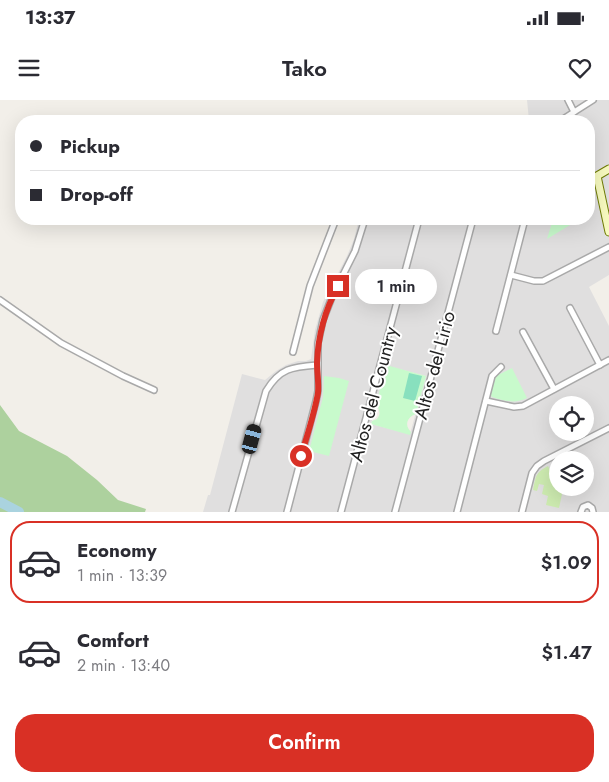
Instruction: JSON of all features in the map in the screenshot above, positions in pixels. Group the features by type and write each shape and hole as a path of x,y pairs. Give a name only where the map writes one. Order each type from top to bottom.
{"street":[{"path":"568,100 574,112"},
{"path":"569,115 593,100"},
{"path":"609,168 597,176 609,232"},
{"path":"293,352 310,286 334,225"},
{"path":"286,512 318,391 318,343 323,320 332,297 355,251 363,225"},
{"name":"Altos del Country","path":"341,512 418,225"},
{"name":"Altos del Lirio","path":"395,512 471,225"},
{"path":"496,331 523,225"},
{"path":"511,274 534,281 543,281 609,247"},
{"path":"0,300 61,343 154,390"},
{"path":"570,308 600,365"},
{"path":"523,332 554,389"},
{"path":"486,400 514,407 523,406 609,360"},
{"path":"232,512 266,391 273,380 286,370 317,365"},
{"path":"457,512 492,376 501,367"},
{"path":"522,512 532,473 537,466 609,428"},
{"path":"581,512 583,507 588,505 592,508 593,512"}],"shaded area":[{"path":"527,100 609,100 609,275 589,287 609,326 609,512 203,512 208,495 210,495 242,374 265,380 286,365 311,359 315,330 323,302 347,256 358,225 595,225 595,115 528,115","holes":["387,366 426,376 410,434 371,424"]}],"green space":[{"path":"551,225 570,225 547,239"},
{"path":"386,365 426,376 416,414 410,417 407,424 411,432 410,435 371,424 379,415 376,405"},
{"path":"512,368 527,398 505,401 492,397 490,394 496,376"},
{"path":"409,373 422,376 415,401 403,398"},
{"path":"324,376 349,381 329,456 309,451 323,397"},
{"path":"0,405 19,431 67,456 118,500 146,509 145,512 0,512"},
{"path":"548,466 549,496 562,496 559,508 546,505 548,496 542,494 544,485 539,484 537,491 533,490 537,475"}],"waterway":[{"path":"0,502 19,512"}],"route":[{"path":"301,456 318,391 318,343 323,320 338,286"}]}
